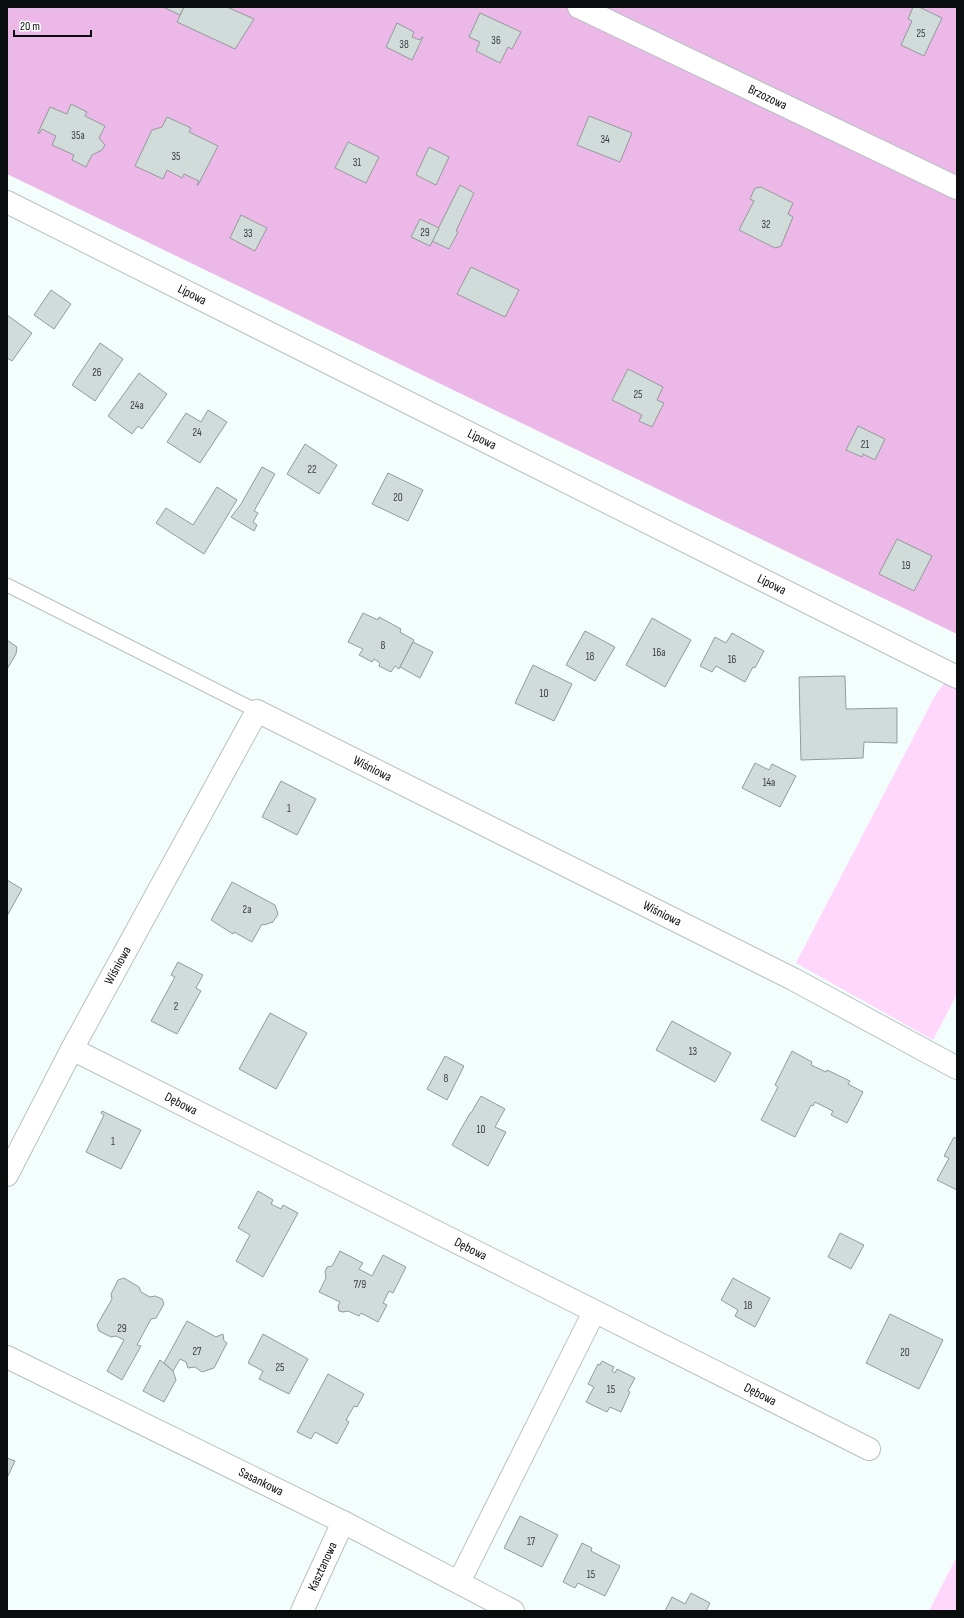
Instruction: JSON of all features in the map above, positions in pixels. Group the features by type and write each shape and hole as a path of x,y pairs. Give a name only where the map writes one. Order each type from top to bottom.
{"street":[{"name":"Brzozowa","path":"579,7 957,188"},
{"name":"Lipowa","path":"7,202 957,677"},
{"name":"Wiśniowa","path":"7,1175 72,1049 257,710 793,979 957,1068"},
{"name":"Dębowa","path":"72,1049 869,1449"},
{"path":"459,1582 594,1312"},
{"name":"Sasankowa","path":"7,1357 343,1522 513,1611"},
{"name":"Kasztanowa","path":"302,1611 343,1522"}],"lane":[{"path":"7,585 257,710"}],"shaded area":[{"path":"7,7 957,7 957,634 7,174"},
{"path":"946,681 957,687 957,994 933,1040 796,963 936,694"},
{"path":"957,1556 957,1611 929,1611"}],"building":[{"path":"163,7 184,7 180,15"},
{"path":"184,7 227,7 254,19 235,49 177,22"},
{"path":"913,7 919,7 942,18 924,56 901,45 912,21 908,19"},
{"path":"480,13 521,32 512,49 508,47 500,63 476,51 480,42 469,37"},
{"path":"397,23 414,32 412,37 420,40 423,37 412,60 386,47"},
{"path":"71,104 87,112 85,116 105,126 99,138 105,145 102,150 92,155 86,167 72,160 74,155 52,145 56,136 42,129 39,134 38,133 50,107 67,114"},
{"path":"589,116 632,133 620,162 577,145"},
{"path":"167,117 191,128 189,132 218,146 198,185 199,181 184,174 182,178 167,170 163,179 135,166 152,130 162,127"},
{"path":"348,142 379,157 366,183 335,168"},
{"path":"429,147 449,157 436,185 416,175"},
{"path":"460,185 474,193 456,231 458,232 449,249 432,241"},
{"path":"761,187 793,203 788,214 793,217 781,246 775,248 739,230 754,201 750,199 755,188"},
{"path":"241,215 267,228 255,251 230,238"},
{"path":"420,219 439,228 430,246 411,237"},
{"path":"471,267 519,290 505,317 457,294"},
{"path":"51,290 71,304 54,329 34,315"},
{"path":"7,315 32,333 12,361 7,358"},
{"path":"100,343 123,359 95,401 72,385"},
{"path":"628,369 663,387 657,400 664,403 652,427 639,421 642,415 612,400"},
{"path":"139,373 167,394 142,429 138,426 132,434 108,416"},
{"path":"208,410 227,422 200,463 167,442 186,413 201,422"},
{"path":"858,426 885,439 875,460 863,454 862,457 846,450"},
{"path":"305,444 337,465 319,494 287,474"},
{"path":"262,467 275,474 254,511 258,513 253,522 257,525 254,531 231,517 241,504"},
{"path":"388,473 423,490 408,521 372,504"},
{"path":"217,487 237,500 204,554 156,523 166,508 193,525"},
{"path":"897,539 932,556 914,591 879,574"},
{"path":"363,613 378,620 379,617 401,629 400,632 414,640 399,669 395,666 391,672 379,666 380,663 374,659 372,662 359,655 363,649 348,642"},
{"path":"652,618 691,640 665,687 626,665"},
{"path":"585,631 615,647 595,681 566,665"},
{"path":"732,633 764,651 755,668 753,667 745,682 716,666 712,672 700,666 715,637 726,643"},
{"path":"7,640 17,647 16,654 7,669"},
{"path":"413,642 433,652 420,678 400,667"},
{"path":"533,665 572,684 554,721 515,703"},
{"path":"845,676 846,709 897,708 897,743 864,742 863,758 801,760 799,677"},
{"path":"755,763 769,770 772,764 796,776 780,807 742,788"},
{"path":"281,781 316,799 297,835 262,817"},
{"path":"7,880 22,889 7,916"},
{"path":"232,882 275,905 278,914 273,922 264,925 262,924 252,942 234,932 233,934 211,920"},
{"path":"178,962 203,975 196,988 201,991 177,1034 151,1021 175,977 171,975"},
{"path":"270,1013 307,1033 276,1089 239,1069"},
{"path":"672,1021 731,1053 715,1082 656,1050"},
{"path":"792,1051 812,1062 811,1065 826,1072 827,1070 850,1081 848,1084 863,1092 847,1123 831,1115 833,1111 815,1102 813,1106 811,1105 795,1137 761,1120 778,1087 775,1085"},
{"path":"445,1056 464,1066 447,1100 427,1089"},
{"path":"481,1096 505,1109 495,1127 506,1132 488,1166 452,1145"},
{"path":"102,1111 141,1130 121,1169 86,1152 104,1115 101,1113"},
{"path":"954,1137 957,1139 957,1190 937,1180 949,1158 944,1156"},
{"path":"258,1191 273,1200 271,1204 281,1209 283,1205 298,1213 263,1277 236,1261 250,1235 238,1228"},
{"path":"840,1233 864,1245 851,1269 828,1257"},
{"path":"340,1251 363,1263 359,1269 372,1276 383,1255 406,1267 393,1293 389,1291 383,1303 387,1305 378,1322 361,1313 359,1316 348,1311 339,1311 338,1306 340,1302 319,1292 326,1278 325,1272 327,1267 332,1266"},
{"path":"124,1278 139,1287 141,1292 150,1297 155,1296 162,1299 164,1304 156,1318 151,1319 137,1345 141,1346 122,1380 107,1371 124,1340 116,1336 111,1337 99,1331 97,1325 112,1299 111,1294 118,1280"},
{"path":"733,1278 770,1298 755,1327 735,1316 738,1310 721,1300"},
{"path":"890,1314 943,1340 919,1389 866,1363"},
{"path":"187,1321 216,1337 223,1334 224,1341 227,1343 214,1368 202,1372 195,1367 188,1368 186,1362 180,1359 173,1371 164,1363"},
{"path":"263,1334 308,1359 289,1394 259,1379 263,1371 248,1363"},
{"path":"160,1360 173,1371 176,1380 164,1402 143,1391"},
{"path":"602,1361 614,1367 612,1371 615,1373 617,1369 635,1378 628,1391 630,1392 621,1412 610,1407 607,1412 586,1402 594,1387 588,1384 598,1364 600,1365"},
{"path":"328,1374 364,1394 357,1407 354,1406 346,1420 349,1422 337,1444 315,1432 311,1439 297,1432"},
{"path":"7,1458 15,1461 7,1478"},
{"path":"520,1516 558,1535 542,1567 504,1548"},
{"path":"582,1543 592,1548 591,1551 620,1566 605,1596 578,1583 575,1588 563,1582"},
{"path":"691,1593 710,1603 706,1611 665,1611 672,1597 685,1604"}]}
